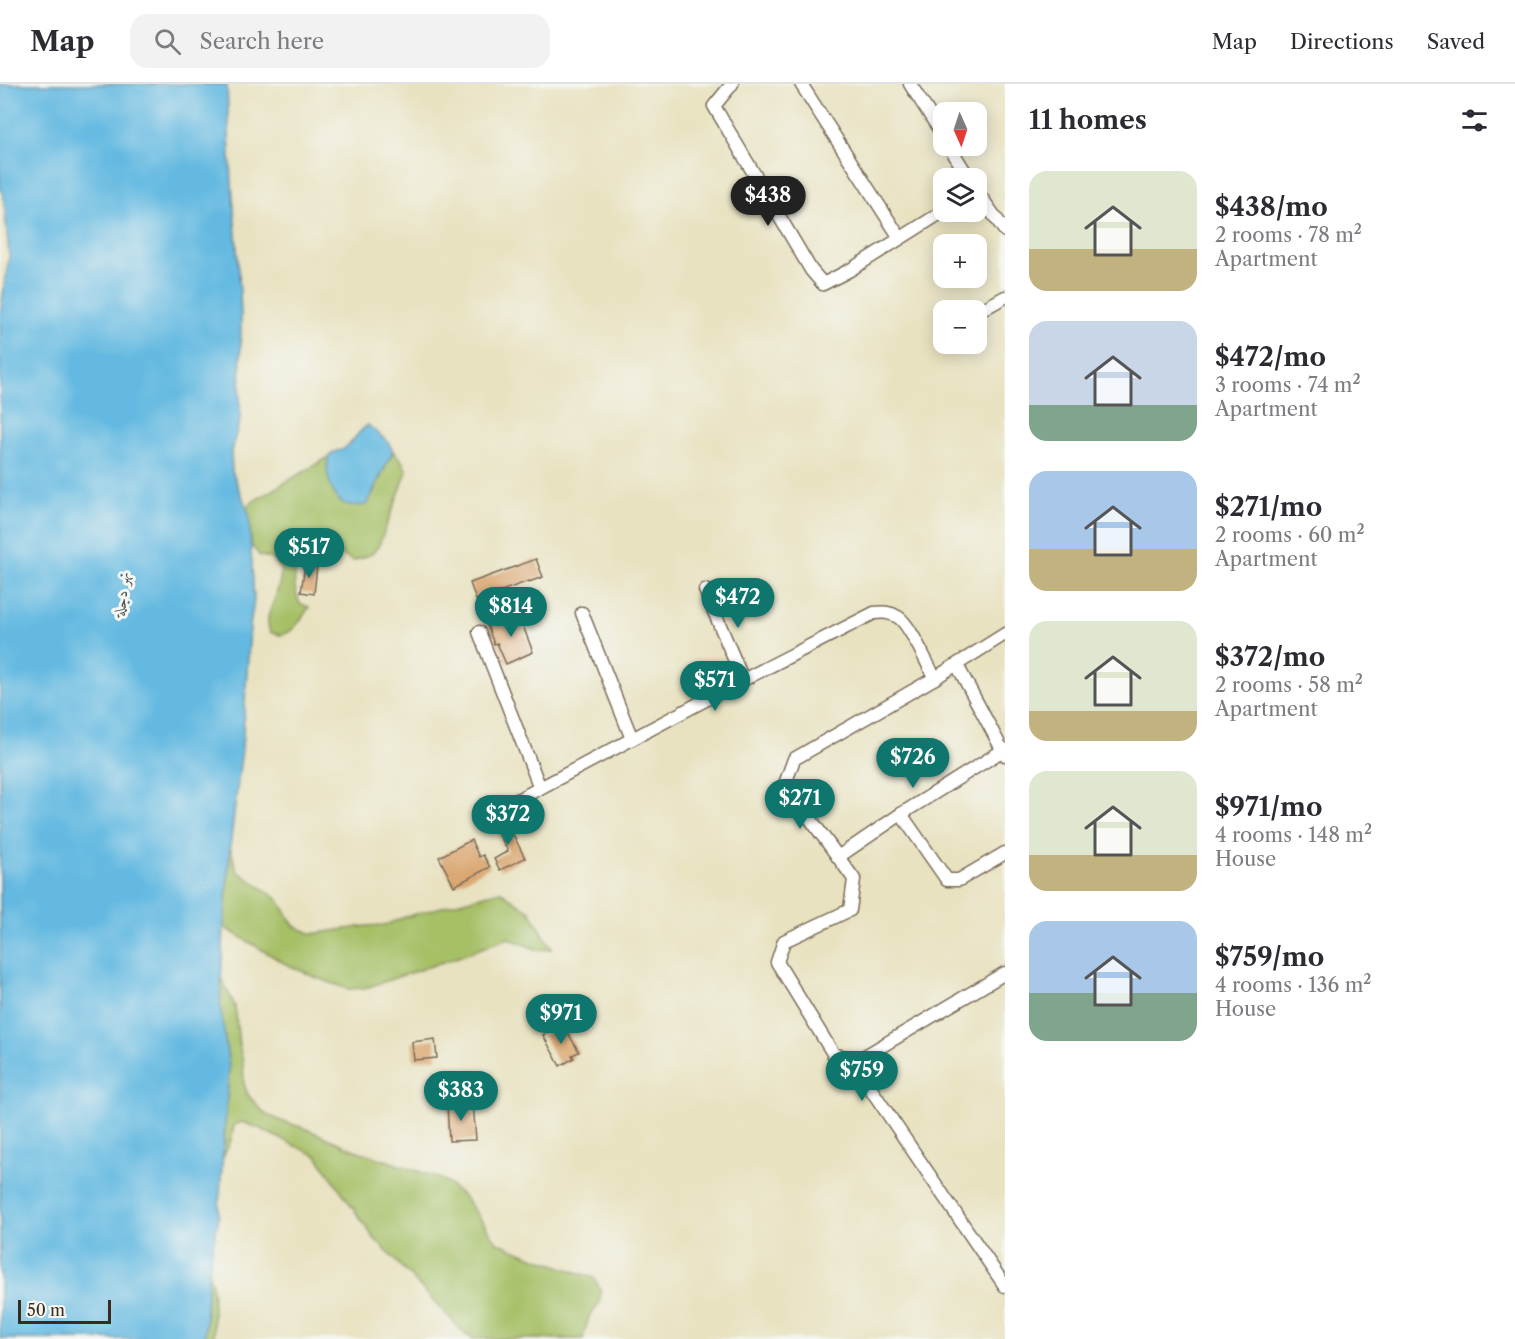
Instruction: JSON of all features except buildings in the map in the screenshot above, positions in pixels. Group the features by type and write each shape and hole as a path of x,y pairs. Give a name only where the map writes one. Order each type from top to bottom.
{"street":[{"path":"732,84 714,106 811,270 823,284 850,270 933,218"},
{"path":"801,84 900,238"},
{"path":"910,84 933,120"},
{"path":"987,206 1005,231"},
{"path":"987,307 1005,297"},
{"path":"705,590 743,680"},
{"path":"478,821 743,680 867,617 882,612 890,613 903,621 935,678"},
{"path":"582,613 632,739"},
{"path":"479,632 540,788"},
{"path":"1005,634 957,665 794,759 785,784 854,879 850,910 784,941 777,962 834,1055 860,1059 1005,973"},
{"path":"838,857 901,814 1004,751 957,665"},
{"path":"901,814 946,880 959,880 1005,853"},
{"path":"860,1059 860,1073 1005,1286"}],"green space":[{"path":"393,451 402,461 407,472 379,545 372,554 353,561 327,549 316,550 306,556 298,566 295,585 300,604 309,607 289,632 280,635 270,632 268,618 278,590 281,572 278,565 271,559 260,556 251,545 249,514 246,508 255,500 329,457 328,465 367,505"},
{"path":"230,847 237,871 278,899 294,926 312,934 385,925 405,917 500,891 530,911 552,949 538,950 508,938 365,988 348,989 284,963 224,927"},
{"path":"221,977 235,1007 244,1084 248,1095 265,1114 355,1150 444,1180 466,1199 497,1242 594,1278 601,1291 599,1304 589,1317 584,1339 474,1339 466,1335 373,1237 317,1156 242,1122 234,1125 231,1140 223,1158 229,1067 220,1004"},
{"path":"208,1275 212,1282 214,1339 205,1339"}],"water":[{"name":"نهر دجلة","path":"0,84 227,84 241,314 240,420 231,451 232,471 249,514 254,600 224,927 220,1004 229,1067 218,1223 208,1280 205,1339 0,1339 0,314 9,256 4,201 0,185"},
{"path":"368,425 388,442 393,451 366,505 349,505 340,501 333,492 328,474 329,457 332,453 348,446"}]}
